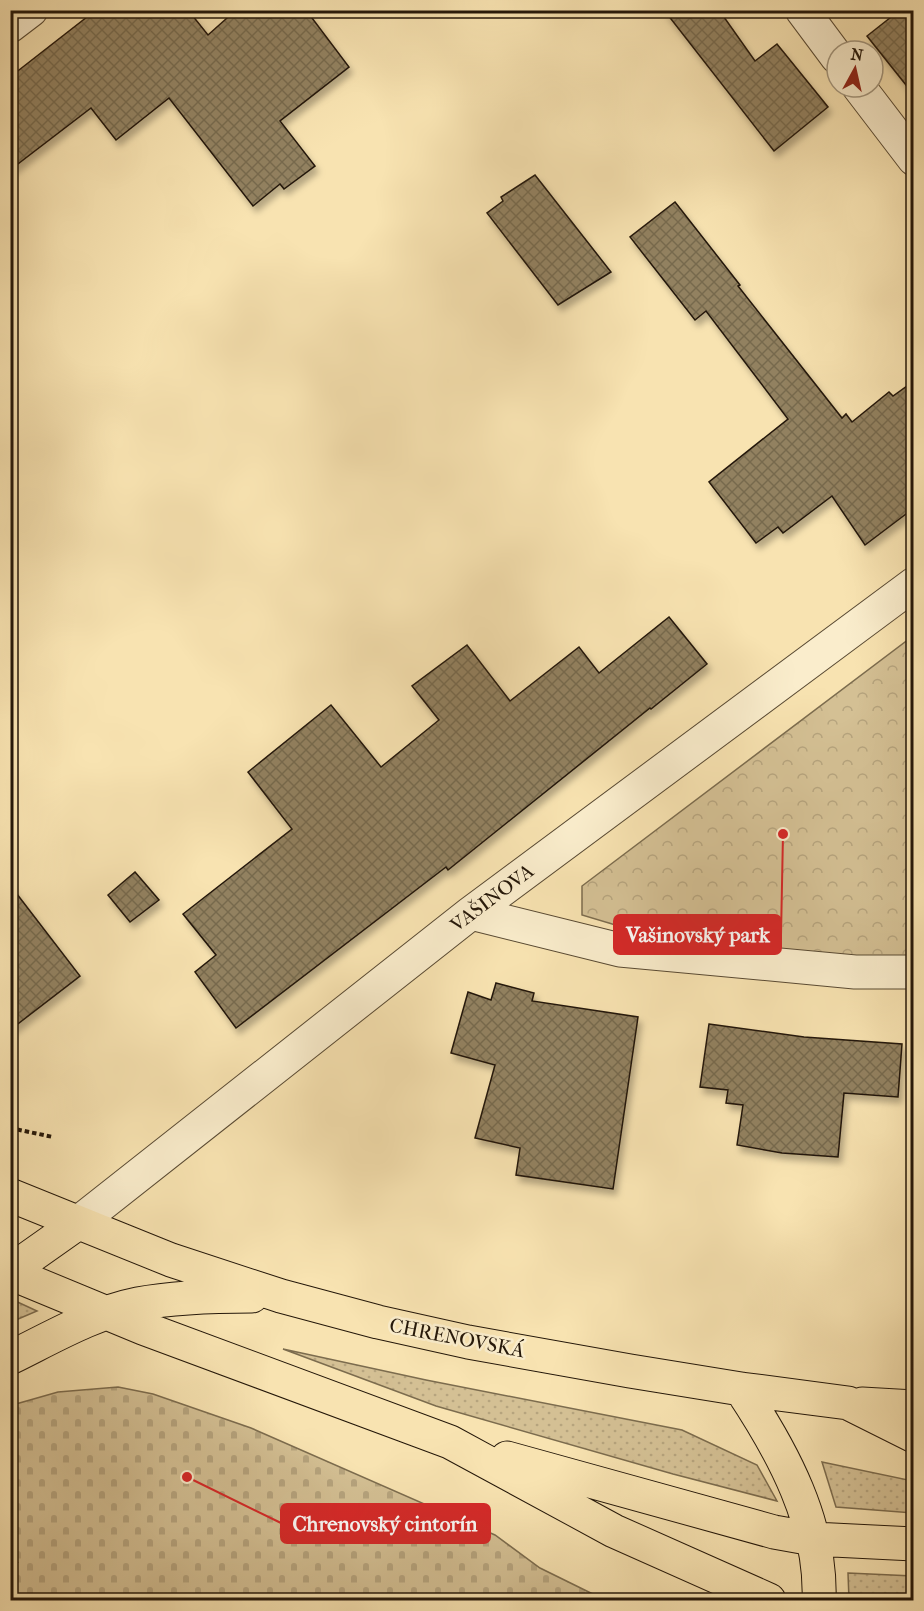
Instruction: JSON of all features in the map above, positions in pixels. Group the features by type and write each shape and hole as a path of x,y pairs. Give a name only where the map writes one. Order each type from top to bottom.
{"main road":[{"name":"CHRENOVSKÁ","path":"10,1195 171,1260 281,1296 378,1322 468,1342 741,1389 848,1404 914,1436"},
{"path":"10,1272 78,1223"},
{"path":"10,1272 106,1314 450,1442 774,1532 813,1539 914,1544"},
{"path":"10,1358 68,1329 137,1304 214,1296 281,1296"},
{"path":"741,1389 764,1423 799,1494 813,1539 820,1583 819,1600"},
{"path":"848,1404 914,1407"},
{"path":"450,1442 614,1531 769,1600"}],"street":[{"path":"802,10 825,41"},
{"path":"868,99 914,159"},
{"name":"VAŠINOVA","path":"78,1223 471,913 914,584"},
{"path":"471,913 620,950 855,972 914,972"}],"path":[{"path":"10,1128 54,1137"},
{"path":"10,1570 17,1561"}],"green space":[{"path":"913,636 913,961 672,942 582,915 582,886"},
{"path":"11,1299 37,1311 11,1322"},
{"path":"283,1349 426,1380 682,1430 757,1465 777,1501 673,1474 436,1406"},
{"path":"118,1387 153,1394 251,1428 495,1535 540,1568 605,1600 11,1600 11,1408 16,1404 58,1392"},
{"path":"822,1462 913,1481 913,1513 836,1507"},
{"path":"848,1573 913,1576 913,1600 849,1600"}],"building":[{"path":"96,10 188,10 208,35 236,10 306,10 349,67 280,121 315,166 284,189 280,184 253,206 169,98 116,140 91,108 10,170 10,77"},
{"path":"664,10 719,10 755,61 777,44 828,107 774,151"},
{"path":"900,10 914,10 914,95 885,59 885,39 869,39 867,36"},
{"path":"535,175 611,272 558,305 487,213 503,201 501,197"},
{"path":"675,202 842,418 846,414 852,422 889,392 893,396 914,381 914,508 865,545 832,496 783,533 778,527 756,543 709,482 788,419 706,311 695,320 630,237"},
{"path":"669,617 707,664 448,870 446,867 236,1028 195,972 216,955 183,914 292,829 248,772 331,705 381,767 439,720 412,686 467,645 510,701 579,647 599,673"},
{"path":"135,872 159,900 130,922 108,895"},
{"path":"10,885 80,976 10,1030"},
{"path":"496,983 534,993 532,1001 638,1017 613,1189 516,1175 520,1148 475,1138 495,1065 451,1053 468,992 491,1000"},
{"path":"709,1024 804,1037 902,1044 898,1097 844,1093 838,1157 782,1153 737,1145 743,1105 726,1103 728,1090 700,1087"}],"place":[{"name":"Vašinovský park","path":"783,834"},
{"name":"Chrenovský cintorín","path":"187,1477"}]}
